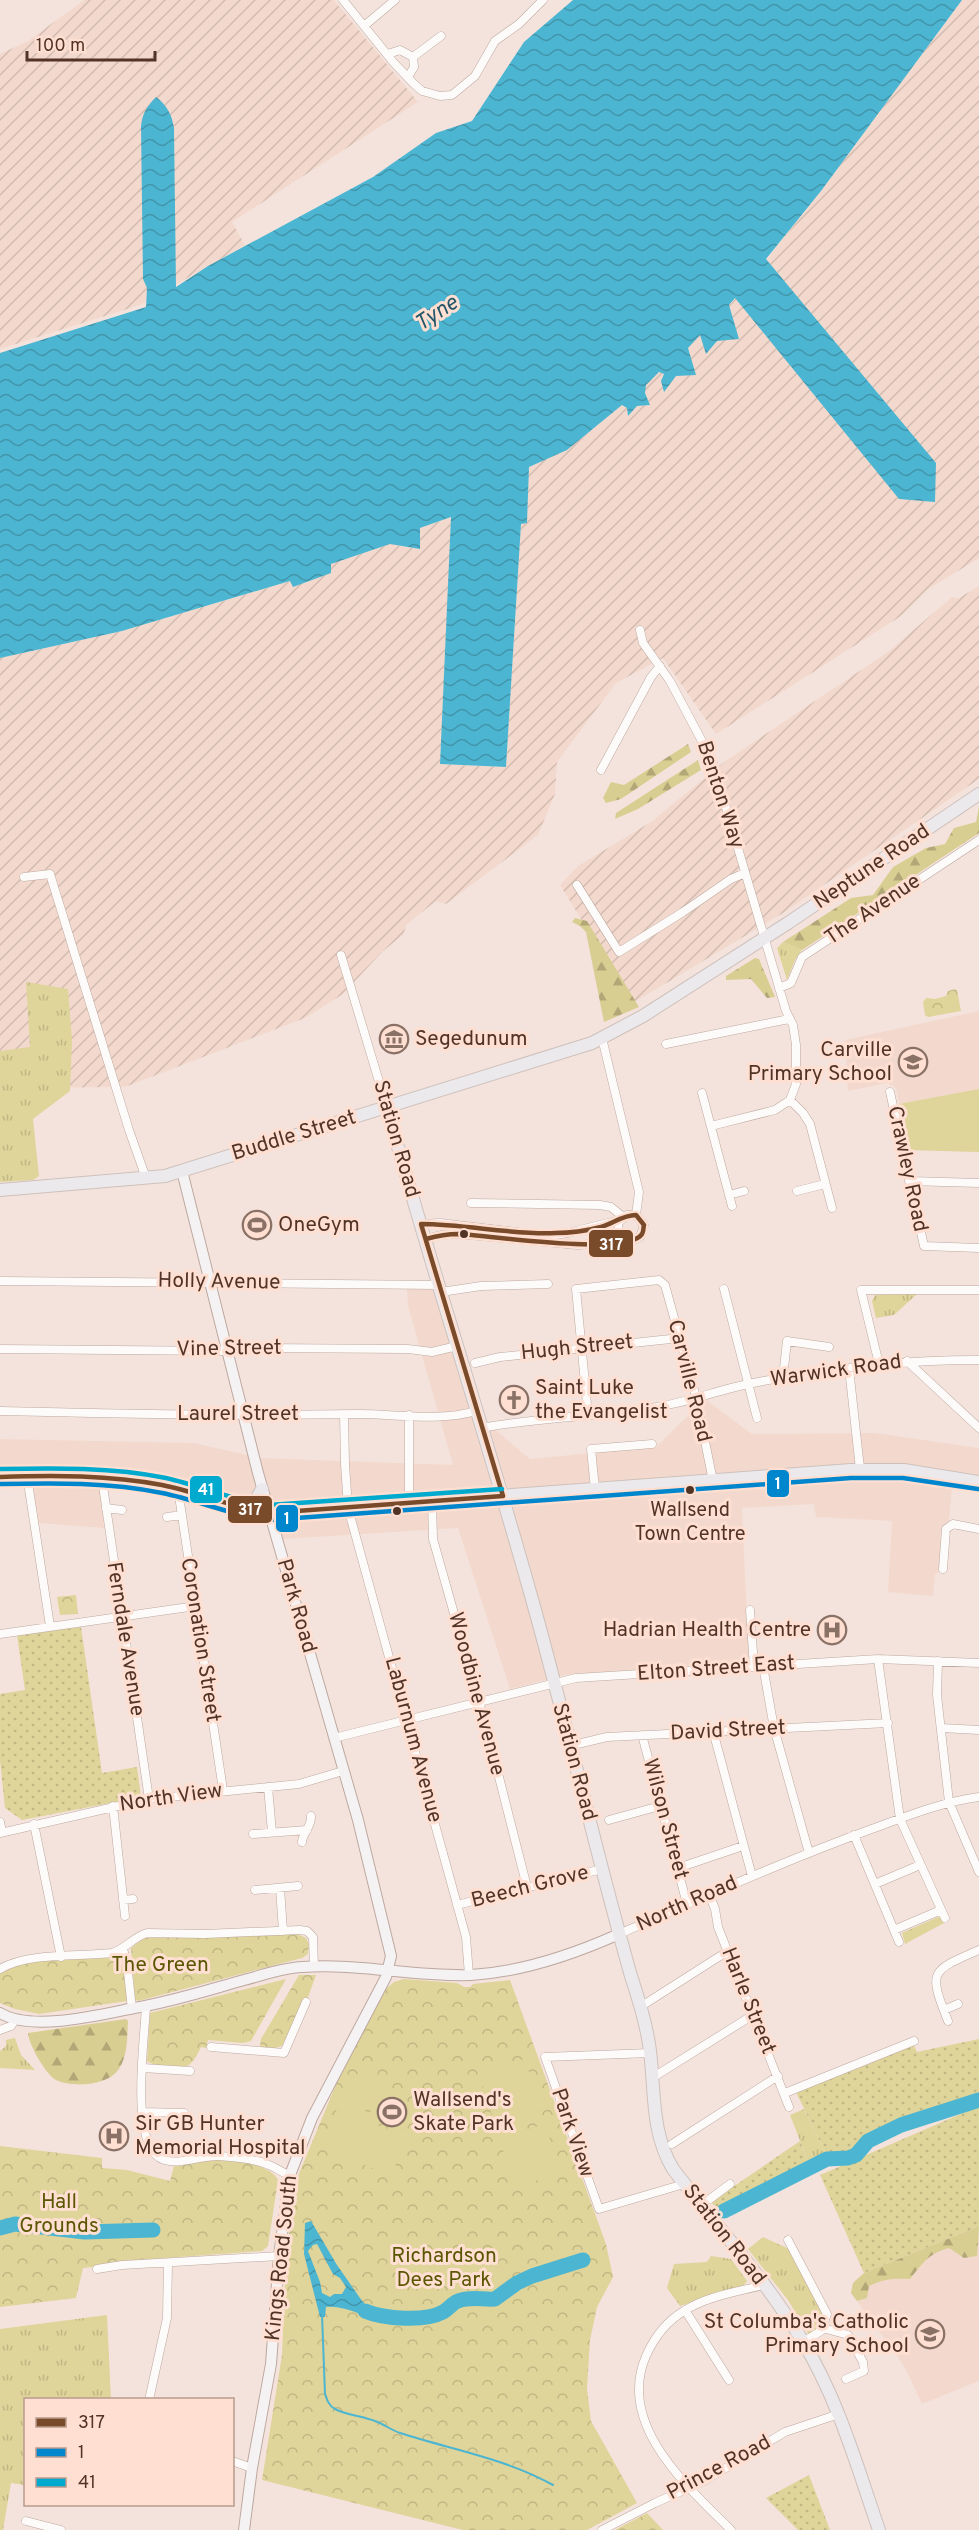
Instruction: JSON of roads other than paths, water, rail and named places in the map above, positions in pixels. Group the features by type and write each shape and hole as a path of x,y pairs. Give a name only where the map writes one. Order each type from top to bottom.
{"main road":[{"name":"Neptune Road","path":"765,938 979,794"},
{"name":"Buddle Street","path":"0,1190 146,1178 182,1171 558,1055 602,1038 643,1016 765,938"},
{"name":"Station Road","path":"387,1108 405,1179 426,1239 503,1496 640,2007 650,2053 656,2122 662,2148 673,2169 804,2342 839,2414 879,2530"},
{"path":"0,1477 27,1476 139,1482 178,1489 237,1508 269,1513 860,1470 904,1470 979,1482"},
{"path":"237,1508 255,1502 262,1489"}],"street":[{"path":"343,0 422,91 440,96 452,94 475,76 495,41 524,19 543,0"},
{"path":"364,26 395,0"},
{"path":"413,57 441,36"},
{"path":"388,54 400,50 413,57"},
{"path":"408,77 414,67 413,57"},
{"name":"Benton Way","path":"640,630 643,643 670,681 712,760 779,988 794,1031 796,1076 790,1100"},
{"path":"601,770 651,677 660,666"},
{"name":"The Avenue","path":"779,988 791,983 802,957 979,840"},
{"path":"577,885 619,952 730,879 745,873"},
{"path":"24,877 50,874 146,1178"},
{"name":"Station Road","path":"341,955 387,1108"},
{"path":"666,1044 789,1019"},
{"path":"602,1038 639,1192 636,1215"},
{"name":"Crawley Road","path":"890,1092 924,1246 979,1248"},
{"path":"702,1093 732,1206"},
{"path":"711,1126 769,1112 790,1100 807,1118 832,1208"},
{"name":"Park Road","path":"182,1171 262,1489 344,1771 388,1934 391,1956 388,1971"},
{"path":"909,1181 979,1183"},
{"path":"797,1191 825,1184"},
{"path":"729,1195 744,1191"},
{"path":"471,1203 600,1205 611,1207 622,1218"},
{"path":"421,1224 440,1223 549,1236 636,1215"},
{"path":"426,1239 458,1234 578,1245 627,1241 640,1237 644,1229 642,1221 636,1215"},
{"path":"622,1218 618,1233 627,1241"},
{"name":"Carville Road","path":"581,1348 576,1289 630,1285 653,1279 663,1282 696,1397 712,1481"},
{"name":"Holly Avenue","path":"0,1281 210,1282 440,1288 548,1284"},
{"path":"724,1289 757,1418"},
{"path":"879,1364 861,1290 979,1290"},
{"name":"Hugh Street","path":"475,1363 500,1357 680,1338"},
{"path":"783,1377 787,1341 830,1347"},
{"name":"Vine Street","path":"0,1348 227,1351 270,1348 408,1348 432,1352 457,1346"},
{"path":"581,1348 588,1415"},
{"name":"Warwick Road","path":"481,1428 655,1407 783,1377 907,1361 979,1360"},
{"path":"907,1361 979,1428"},
{"path":"849,1368 860,1470"},
{"name":"Laurel Street","path":"0,1411 409,1415 447,1418 476,1411"},
{"name":"Laburnum Avenue","path":"344,1414 348,1508 408,1718 466,1937 469,1975"},
{"path":"409,1415 409,1503"},
{"path":"594,1488 591,1449 652,1444"},
{"path":"27,1476 50,1626"},
{"name":"Ferndale Avenue","path":"102,1479 149,1799"},
{"name":"Coronation Street","path":"178,1489 223,1790"},
{"name":"Woodbine Avenue","path":"432,1501 433,1539 527,1887"},
{"path":"106,1508 122,1510"},
{"path":"167,1517 182,1515"},
{"path":"943,1569 946,1529 953,1524 979,1529"},
{"path":"0,1634 196,1606"},
{"path":"750,1610 754,1667"},
{"path":"878,1659 900,1819 943,1914 894,1930"},
{"name":"Elton Street East","path":"334,1738 576,1678 878,1659 979,1663"},
{"path":"938,1661 937,1695 948,1802 979,1872"},
{"path":"763,1666 774,1728 809,1853"},
{"name":"David Street","path":"569,1746 599,1738 642,1735 888,1724"},
{"path":"940,1728 979,1730"},
{"path":"713,1731 752,1876"},
{"name":"Wilson Street","path":"642,1735 687,1904"},
{"name":"North View","path":"1,1832 149,1799 299,1784 344,1771"},
{"path":"268,1787 272,1833"},
{"name":"North Road","path":"314,1967 469,1975 530,1967 619,1934 709,1894 854,1835 948,1802 979,1797"},
{"path":"113,1806 125,1916"},
{"path":"610,1821 660,1806"},
{"path":"302,1842 311,1816"},
{"path":"0,1822 1,1832"},
{"path":"34,1824 61,1957"},
{"path":"253,1834 307,1830"},
{"path":"854,1835 899,1942"},
{"path":"678,1868 743,1846"},
{"path":"875,1884 920,1865"},
{"name":"Beech Grove","path":"457,1905 602,1869"},
{"path":"255,1890 298,1886"},
{"path":"280,1888 283,1931"},
{"name":"Harle Street","path":"709,1894 718,1927 789,2107"},
{"path":"123,1900 132,1899"},
{"path":"0,1969 25,1960 112,1953 147,1933 205,1934 304,1930 312,1935 314,1941 314,1967 282,1970 146,2006 39,2022 15,2020 0,2013"},
{"path":"123,1948 132,2009"},
{"path":"948,2021 935,1988 940,1970 948,1963 979,1950"},
{"path":"640,2007 728,1951"},
{"name":"Kings Road South","path":"244,2530 270,2364 279,2256 290,2175 312,2118 388,1971"},
{"path":"211,2047 284,2053 306,2002"},
{"path":"944,2010 958,2004"},
{"path":"146,2006 142,2112 148,2145 160,2158 176,2162 220,2156 265,2164 290,2175"},
{"path":"652,2078 753,2015"},
{"path":"0,2030 11,2026 15,2020"},
{"path":"784,2093 914,2041"},
{"name":"Park View","path":"650,2053 545,2056 599,2209 684,2184"},
{"path":"142,2068 190,2071"},
{"path":"672,2144 778,2076"},
{"path":"142,2112 184,2113"},
{"path":"710,2199 730,2184"},
{"path":"788,2240 826,2310 827,2317 823,2328 804,2342"},
{"path":"97,2269 122,2265 279,2256"},
{"path":"149,2398 167,2318 168,2263"},
{"path":"731,2530 688,2488 646,2426 641,2409 639,2387 642,2367 654,2341 672,2320 685,2310 704,2301 763,2285"},
{"path":"685,2310 729,2380"},
{"path":"823,2328 849,2336 868,2373 846,2379"},
{"name":"Prince Road","path":"602,2530 688,2488 785,2432 839,2414"},
{"path":"234,2462 252,2468"},
{"path":"26,2521 42,2528 61,2530"}],"water":[{"name":"Tyne","path":"573,0 962,0 821,191 766,259 936,463 935,502 899,499 735,298 729,305 739,339 717,341 706,354 700,335 688,348 696,375 676,376 664,392 661,381 664,374 659,372 646,385 645,393 650,405 637,406 628,416 627,408 622,405 567,450 529,467 527,523 521,524 506,767 440,764 451,517 420,528 420,549 390,544 331,564 331,573 293,587 290,581 122,631 0,658 0,353 146,307 147,288 143,279 141,126 144,114 153,100 156,97 166,107 174,128 176,287 208,266 373,177 436,133 472,121 524,42"},
{"path":"311,2221 360,2298 367,2307 384,2317 382,2319 333,2307 326,2307 325,2317 320,2317 304,2254 305,2223","holes":["317,2244 333,2274 340,2278 346,2287 342,2294 334,2294 330,2297 322,2293 308,2251 313,2245"]}],"waterway":[{"path":"724,2211 827,2159 848,2158 856,2155 868,2141 901,2125 979,2100"},
{"path":"0,2228 15,2224 85,2232 153,2230"},
{"path":"365,2311 404,2318 435,2315 463,2300 495,2299 517,2283 532,2276 583,2260"},
{"path":"322,2315 325,2394 328,2403 333,2408 375,2421 400,2433 497,2461 553,2485"}],"place":[{"name":"Segedunum","path":"394,1039"},
{"name":"Carville Primary School","path":"913,1062"},
{"name":"OneGym","path":"257,1225"},
{"name":"Saint Luke the Evangelist","path":"514,1400"},
{"name":"Wallsend Town Centre","path":"690,1490"},
{"name":"Hadrian Health Centre","path":"832,1630"},
{"name":"Wallsend's Skate Park","path":"392,2112"},
{"name":"Sir GB Hunter Memorial Hospital","path":"114,2136"},
{"name":"St Columba's Catholic Primary School","path":"930,2334"}],"park label":[{"name":"The Green","path":"160,1965"},
{"name":"Hall Grounds","path":"59,2214"},
{"name":"Richardson Dees Park","path":"444,2268"}]}
